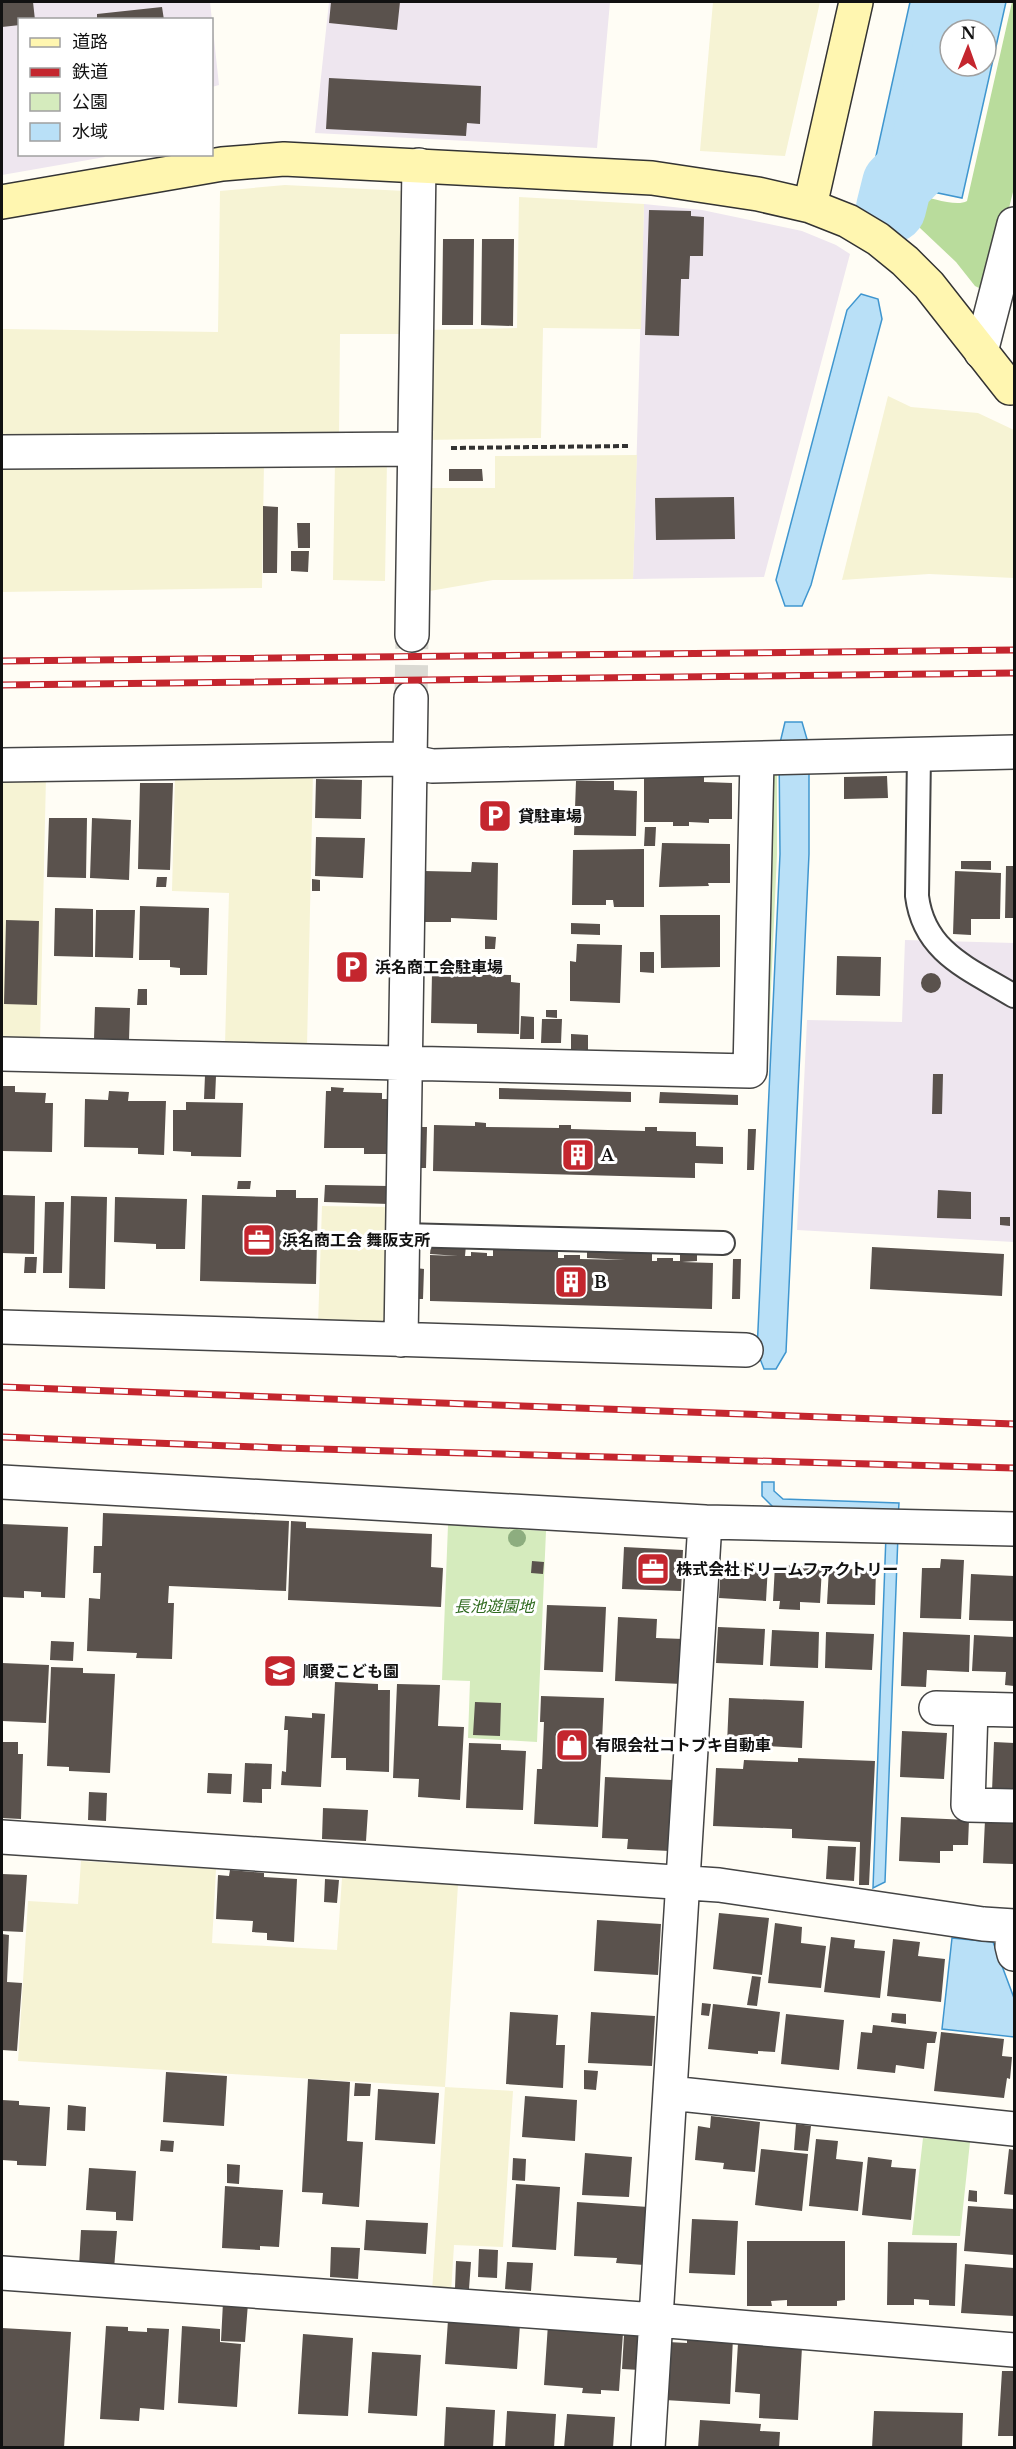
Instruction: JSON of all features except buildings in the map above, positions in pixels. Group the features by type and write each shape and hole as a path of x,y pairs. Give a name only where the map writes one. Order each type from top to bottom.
{"street":[{"path":"810,206 856,2"},
{"path":"2,202 253,160 315,159 652,178 705,184 810,206 848,221 878,239 929,285 1012,390"},
{"path":"412,635 419,165"},
{"path":"981,352 1014,224"},
{"path":"2,453 414,448"},
{"path":"401,1340 411,698"},
{"path":"2,765 399,759 432,766 1014,752"},
{"path":"2,1054 750,1071 767,759"},
{"path":"2,1327 746,1350"},
{"path":"2,1482 705,1522 1014,1529"},
{"path":"648,2448 705,1522"},
{"path":"936,1708 1013,1710"},
{"path":"971,1709 968,1805 1014,1806"},
{"path":"2,1837 719,1885 983,1924 1014,1935"},
{"path":"670,2093 1014,2130"},
{"path":"2,2273 656,2320 1014,2350"}],"lane":[{"path":"919,755 917,896 919,914 936,944 950,956 1014,996"},
{"path":"402,1235 723,1243"}],"path":[{"path":"414,448 629,446"}],"shaded area":[{"path":"2,2 210,2 212,18 18,18 18,156 105,157 2,175"},
{"path":"329,2 610,2 597,148 315,133"},
{"path":"713,2 820,2 785,156 700,151"},
{"path":"213,29 219,85 213,87"},
{"path":"285,185 405,191 404,334 340,334 339,437 2,441 2,329 218,332 220,191"},
{"path":"519,197 644,204 641,329 543,328 541,438 426,440 427,330 517,328"},
{"path":"644,204 702,210 802,231 836,245 850,254 764,577 633,579"},
{"path":"888,396 911,407 978,413 1014,430 1014,578 929,574 842,580"},
{"path":"637,455 633,579 493,580 424,592 425,488 495,488 495,456"},
{"path":"387,460 385,581 333,580 335,461"},
{"path":"264,462 262,588 2,592 2,464"},
{"path":"313,773 307,1047 225,1045 229,893 172,891 175,776"},
{"path":"46,777 40,1041 2,1040 2,778"},
{"path":"905,940 1014,943 1014,1242 797,1230 807,1020 902,1022"},
{"path":"322,1206 391,1207 389,1319 380,1328 318,1325"},
{"path":"81,1861 216,1869 212,1943 337,1950 342,1878 458,1885 445,2087 18,2061 28,1901 78,1904"},
{"path":"445,2087 513,2091 503,2247 454,2245 451,2293 432,2292"}],"green space":[{"path":"1012,2 1014,2 1014,188 990,284 983,290 975,286 956,262 920,228 913,219 908,201 913,196 956,203 967,201 995,78 998,78 998,64"},
{"path":"769,774 777,774 777,854 768,1055 762,1055"},
{"name":"長池遊園地","path":"448,1525 546,1531 537,1742 468,1738 470,1681 442,1680"},
{"path":"923,2138 970,2142 960,2236 912,2235"}],"water":[{"path":"910,2 1006,2 998,38 998,18 938,18 938,78 989,78 962,198 871,179"},
{"path":"861,294 878,299 882,319 811,585 802,606 785,606 776,580 847,310"},
{"path":"785,722 802,722 809,746 809,854 786,1352 776,1369 764,1369 757,1351 780,854 779,747"},
{"path":"762,1482 774,1482 774,1491 783,1499 899,1503 898,1518 777,1511 762,1496"},
{"path":"886,1535 898,1535 885,1882 873,1888"},
{"path":"952,1938 993,1942 1014,1998 1014,2037 942,2029"}],"waterway":[{"path":"891,208 897,184 923,158 941,78"}],"tunnel":[{"path":"411,698 412,635"}],"railway":[{"path":"2,661 1014,650"},
{"path":"2,685 1014,673"},
{"path":"2,1387 1014,1424"},
{"path":"2,1437 283,1448 1014,1468"}],"place":[{"name":"貸駐車場","path":"495,816"},
{"name":"浜名商工会駐車場","path":"352,967"},
{"name":"A","path":"578,1155"},
{"name":"浜名商工会 舞阪支所","path":"259,1240"},
{"name":"B","path":"571,1282"},
{"name":"株式会社ドリームファクトリー","path":"653,1569"},
{"name":"順愛こども園","path":"280,1671"},
{"name":"有限会社コトブキ自動車","path":"572,1745"}]}
